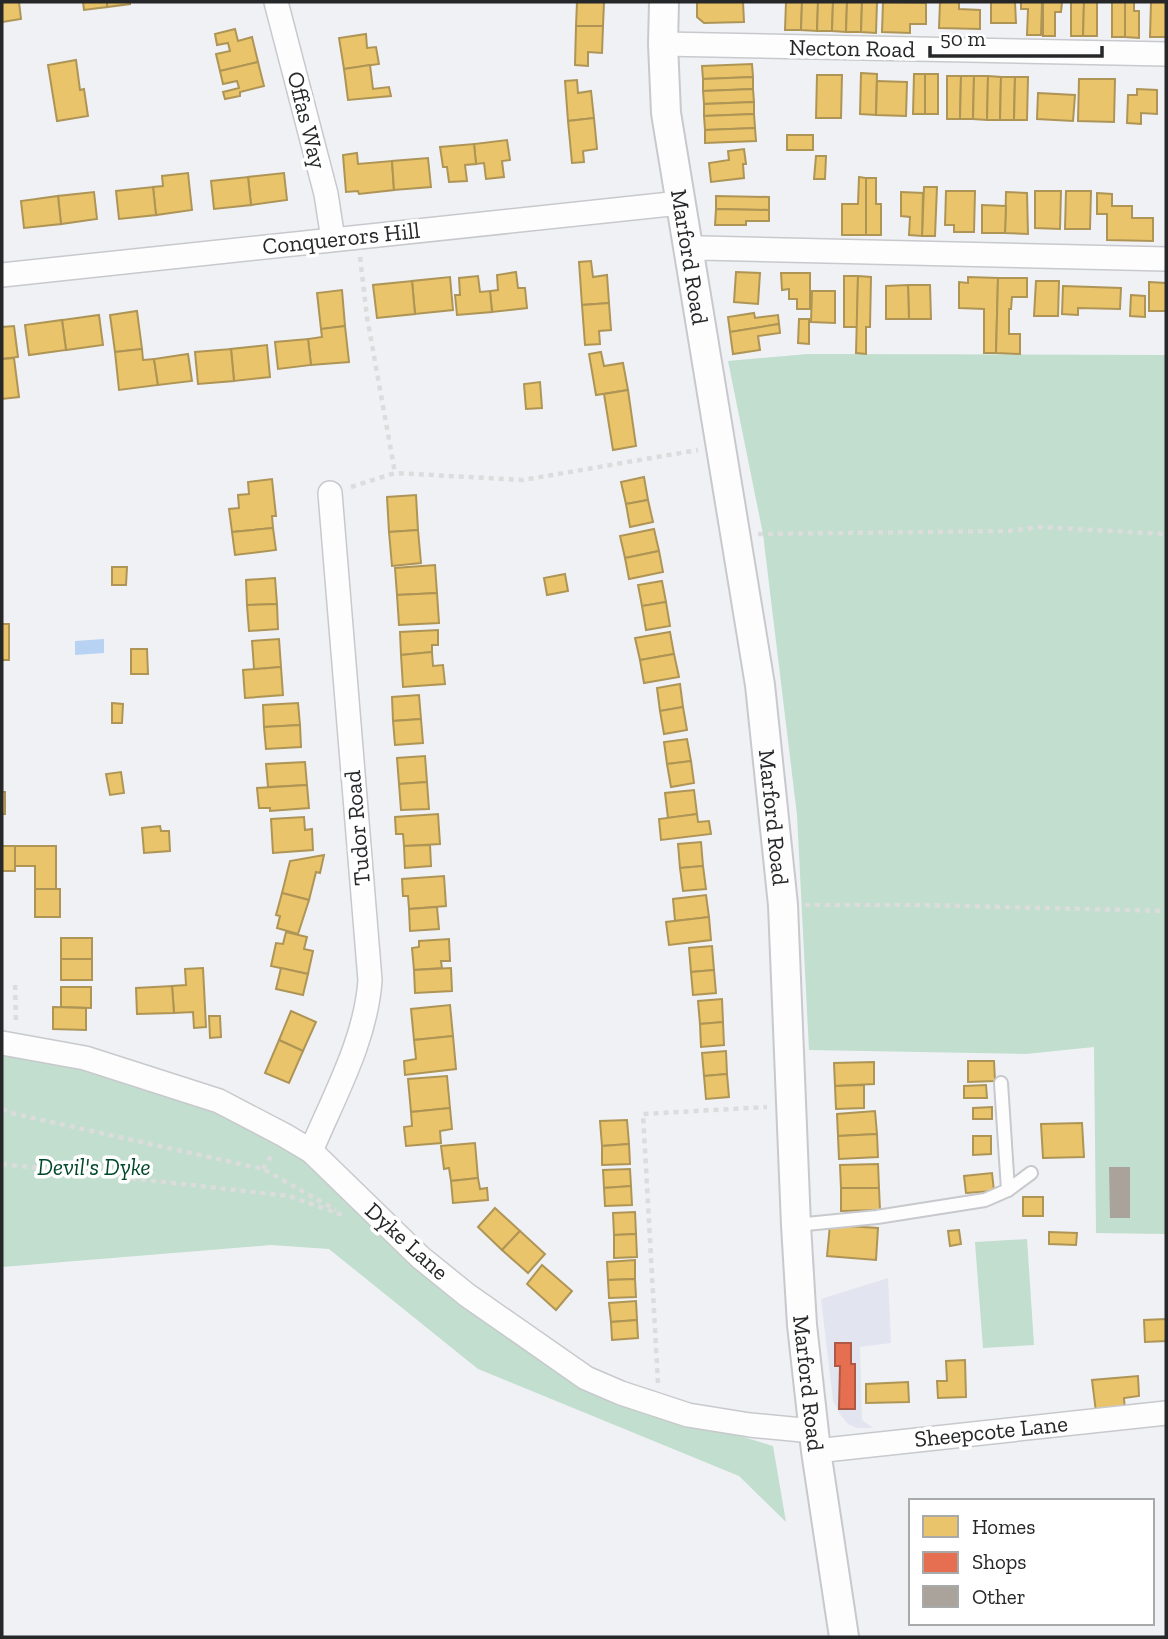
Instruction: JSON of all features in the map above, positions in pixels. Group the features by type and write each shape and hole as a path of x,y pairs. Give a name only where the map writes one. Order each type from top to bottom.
{"street":[{"name":"Offas Way","path":"276,2 326,194 333,239"},
{"name":"Marford Road","path":"664,2 666,113 760,685 783,905 802,1325 815,1441 844,1637"},
{"name":"Necton Road","path":"663,44 1166,54"},
{"name":"Conquerors Hill","path":"2,275 680,203"},
{"path":"688,250 702,248 1166,259"},
{"name":"Tudor Road","path":"310,1151 362,1030 369,1006 370,980 330,493"},
{"name":"Dyke Lane","path":"9,1044 85,1058 219,1101 310,1151 420,1257 467,1294 586,1378 621,1393 700,1418 750,1425 815,1441"},
{"name":"Sheepcote Lane","path":"815,1441 1166,1413"}],"lane":[{"path":"1001,1083 1008,1190"},
{"path":"796,1225 877,1217 985,1200 1008,1190 1031,1173"}],"path":[{"path":"357,237 367,317 395,473"},
{"path":"330,493 395,473 523,480 721,446"},
{"path":"736,534 1009,531 1039,527 1166,534"},
{"path":"783,905 935,905 1166,911"},
{"path":"9,1044 15,985"},
{"path":"659,1405 643,1114 791,1106"},
{"path":"2,1109 263,1169 349,1217 289,1196 2,1164"}],"shaded area":[{"path":"888,1278 891,1343 860,1347 862,1420 873,1428 857,1428 848,1424 833,1400 821,1299"}],"green space":[{"path":"808,354 1166,355 1166,1234 1096,1233 1094,1047 1026,1054 809,1050 797,815 763,534 728,361"},
{"name":"Devil's Dyke","path":"2,1053 96,1071 221,1111 324,1168 591,1386 773,1446 786,1522 739,1476 478,1369 329,1249 271,1245 2,1267"},
{"path":"1027,1239 1034,1345 983,1348 975,1242"}],"water":[{"path":"104,639 104,653 75,655 75,641"}],"building: Homes":[{"path":"2,2 19,2 21,19 2,22"},
{"path":"83,2 107,2 107,7 84,10"},
{"path":"107,2 130,2 130,4 107,7"},
{"path":"577,2 604,2 603,26 576,26"},
{"path":"697,2 743,2 744,22 704,23 697,17"},
{"path":"786,2 802,2 801,30 785,30"},
{"path":"802,2 818,2 817,31 801,30"},
{"path":"818,2 833,2 832,31 817,31"},
{"path":"833,2 847,2 846,32 832,31"},
{"path":"847,2 862,2 861,32 846,32"},
{"path":"862,2 877,2 876,33 861,32"},
{"path":"883,2 926,3 926,24 910,24 910,33 882,32"},
{"path":"940,2 959,2 959,9 980,10 980,29 939,28"},
{"path":"991,2 1015,2 1016,23 991,23"},
{"path":"1021,2 1042,2 1041,35 1027,35 1028,9 1021,9"},
{"path":"1043,2 1062,2 1061,12 1055,12 1055,36 1043,36"},
{"path":"1071,2 1084,2 1083,36 1071,36"},
{"path":"1084,2 1097,2 1097,36 1083,36"},
{"path":"1112,2 1125,2 1125,37 1112,37"},
{"path":"1125,2 1134,2 1134,11 1139,11 1139,38 1125,37"},
{"path":"1151,2 1166,2 1166,37 1150,37"},
{"path":"576,26 603,26 602,53 588,52 588,66 575,65"},
{"path":"235,29 238,41 252,37 258,62 220,71 216,54 230,51 228,43 217,45 215,34"},
{"path":"366,34 367,48 376,47 379,64 344,69 339,38"},
{"path":"76,60 80,90 84,89 88,116 57,121 48,65"},
{"path":"258,62 264,86 225,99 223,92 239,88 237,81 223,84 220,71"},
{"path":"752,64 753,77 703,79 702,66"},
{"path":"370,65 373,89 389,87 391,96 348,100 344,69"},
{"path":"861,73 877,74 876,115 860,114"},
{"path":"914,74 925,74 925,114 913,114"},
{"path":"925,74 938,74 938,114 925,114"},
{"path":"817,75 842,75 841,118 816,118"},
{"path":"947,76 961,76 960,119 947,119"},
{"path":"961,76 974,76 973,119 960,119"},
{"path":"974,76 988,76 987,120 973,119"},
{"path":"988,76 1001,77 1000,120 987,120"},
{"path":"753,77 753,89 703,91 703,79"},
{"path":"1001,77 1015,77 1014,120 1000,120"},
{"path":"1015,77 1028,77 1027,120 1014,120"},
{"path":"1079,79 1115,79 1114,122 1078,121"},
{"path":"577,80 578,93 591,91 594,118 568,121 565,81"},
{"path":"877,81 907,82 906,116 876,115"},
{"path":"753,89 754,102 704,104 703,91"},
{"path":"1137,89 1157,90 1157,114 1141,113 1141,124 1127,123 1128,95 1137,95"},
{"path":"1038,93 1075,95 1073,121 1037,119"},
{"path":"754,102 754,114 704,116 704,104"},
{"path":"754,114 755,128 705,130 704,116"},
{"path":"594,118 597,149 583,151 584,162 572,163 568,121"},
{"path":"755,128 756,141 705,143 705,130"},
{"path":"787,135 813,135 813,150 787,150"},
{"path":"507,140 510,160 502,161 504,177 486,179 484,163 476,164 474,144"},
{"path":"474,144 476,164 465,165 467,181 449,182 440,147"},
{"path":"744,149 744,178 711,182 709,163 729,160 728,151"},
{"path":"357,153 358,164 392,161 394,190 359,194 358,191 346,192 343,155"},
{"path":"816,156 826,156 825,179 814,179"},
{"path":"428,158 431,187 394,190 392,161"},
{"path":"188,173 192,210 156,215 153,187 163,186 162,176"},
{"path":"284,173 287,200 251,205 248,177"},
{"path":"248,177 251,205 214,209 211,181"},
{"path":"859,177 866,178 866,235 842,235 842,204 858,204"},
{"path":"866,178 876,178 876,204 881,204 881,235 866,235"},
{"path":"153,187 156,215 119,219 116,191"},
{"path":"924,187 937,187 935,236 922,236"},
{"path":"946,191 975,191 974,232 954,232 954,225 945,225"},
{"path":"1035,191 1061,191 1060,229 1035,228"},
{"path":"1066,191 1091,191 1090,229 1065,229"},
{"path":"94,192 97,219 61,224 58,196"},
{"path":"901,192 923,193 922,236 909,235 910,217 901,216"},
{"path":"1006,192 1027,193 1028,234 1005,233"},
{"path":"1097,193 1112,194 1112,206 1132,206 1132,218 1153,218 1153,241 1107,240 1107,214 1097,214"},
{"path":"58,196 61,224 24,228 21,201"},
{"path":"716,196 769,197 769,210 716,209"},
{"path":"982,205 1006,206 1005,233 982,233"},
{"path":"716,209 769,210 769,221 746,221 746,225 715,225"},
{"path":"591,261 593,277 607,275 609,303 582,305 579,262"},
{"path":"516,272 518,288 525,288 527,308 492,312 490,291 498,290 497,275"},
{"path":"736,272 760,273 758,304 734,302"},
{"path":"781,273 810,273 810,309 797,309 797,299 789,299 789,289 782,290"},
{"path":"478,276 480,292 490,291 492,312 457,315 455,295 460,295 459,278"},
{"path":"844,276 858,276 857,327 844,327"},
{"path":"858,276 871,277 870,327 866,327 866,354 856,353"},
{"path":"450,277 453,310 415,314 412,281"},
{"path":"968,277 998,278 996,353 984,353 984,309 959,308 959,282 968,283"},
{"path":"998,278 1027,278 1027,297 1012,297 1009,309 1009,334 1020,334 1020,354 996,353"},
{"path":"412,281 415,314 377,318 373,285"},
{"path":"1036,281 1059,281 1058,316 1034,316"},
{"path":"1149,282 1166,283 1166,311 1149,311"},
{"path":"908,285 930,285 931,319 909,319"},
{"path":"908,285 909,319 886,319 886,286"},
{"path":"1063,286 1121,288 1120,309 1078,308 1078,315 1062,314"},
{"path":"342,290 345,326 321,329 317,293"},
{"path":"812,291 835,291 835,323 811,322"},
{"path":"1131,295 1145,296 1145,317 1130,316"},
{"path":"609,303 611,330 599,331 600,344 585,345 582,305"},
{"path":"137,311 142,349 115,352 110,315"},
{"path":"754,313 755,318 778,315 779,324 730,332 728,317"},
{"path":"99,315 103,345 66,350 62,320"},
{"path":"799,319 809,319 809,344 798,343"},
{"path":"62,320 66,350 29,355 25,325"},
{"path":"779,324 780,333 758,336 760,350 733,354 730,332"},
{"path":"14,326 18,357 2,359 2,327"},
{"path":"345,326 349,362 311,365 308,339 322,337 321,329"},
{"path":"308,339 311,365 278,369 275,342"},
{"path":"267,345 270,377 234,381 231,349"},
{"path":"142,349 143,360 154,359 158,385 119,390 115,352"},
{"path":"231,349 234,381 198,384 195,352"},
{"path":"601,352 604,366 623,363 628,390 596,395 589,354"},
{"path":"188,354 192,381 158,385 154,359"},
{"path":"14,358 19,397 2,399 2,359"},
{"path":"540,382 542,408 526,409 524,384"},
{"path":"628,390 636,446 613,450 604,394"},
{"path":"644,477 648,500 626,504 621,482"},
{"path":"272,479 276,516 272,516 273,528 232,532 229,509 239,508 238,495 249,494 248,482"},
{"path":"416,495 418,530 389,532 387,497"},
{"path":"648,500 653,522 630,527 626,504"},
{"path":"273,528 276,550 235,555 232,532"},
{"path":"654,529 659,551 625,558 620,536"},
{"path":"418,530 421,563 392,566 389,532"},
{"path":"659,551 663,572 629,579 625,558"},
{"path":"435,565 437,593 397,595 395,568"},
{"path":"112,567 127,567 126,585 112,585"},
{"path":"565,574 568,591 547,595 544,578"},
{"path":"275,578 277,604 247,605 246,580"},
{"path":"662,581 666,602 642,606 638,585"},
{"path":"437,593 439,623 399,625 397,595"},
{"path":"666,602 670,626 646,630 642,606"},
{"path":"277,604 278,629 249,631 247,605"},
{"path":"2,624 9,624 9,660 2,660"},
{"path":"438,630 438,645 432,645 432,652 401,655 400,632"},
{"path":"670,632 674,654 640,660 635,638"},
{"path":"279,639 281,667 254,669 252,641"},
{"path":"131,649 147,649 148,674 131,674"},
{"path":"432,652 433,666 443,665 445,684 403,687 401,655"},
{"path":"674,654 679,677 644,683 640,660"},
{"path":"281,667 283,695 245,698 243,670"},
{"path":"680,684 683,707 660,711 657,688"},
{"path":"419,695 421,719 393,721 392,697"},
{"path":"112,703 123,704 122,723 112,723"},
{"path":"298,703 300,725 264,727 263,705"},
{"path":"683,707 687,730 664,734 660,711"},
{"path":"421,719 423,743 395,745 393,721"},
{"path":"300,725 301,747 266,749 264,727"},
{"path":"687,739 691,761 667,764 664,742"},
{"path":"425,756 427,782 399,784 397,758"},
{"path":"691,761 694,783 671,787 667,764"},
{"path":"305,762 307,785 268,787 266,764"},
{"path":"121,772 124,793 110,795 106,774"},
{"path":"427,782 429,809 401,810 399,784"},
{"path":"307,785 309,808 270,811 270,808 259,808 257,788"},
{"path":"694,790 697,814 668,818 665,793"},
{"path":"2,792 5,792 5,814 2,814"},
{"path":"438,814 440,844 404,846 403,834 396,834 395,817"},
{"path":"697,814 698,822 709,821 711,834 661,840 659,819"},
{"path":"304,817 305,830 312,829 313,850 273,853 271,819"},
{"path":"160,826 161,831 169,831 170,851 144,853 142,828"},
{"path":"701,842 703,866 680,868 678,844"},
{"path":"430,845 431,866 405,868 404,846"},
{"path":"2,846 15,846 15,871 2,871"},
{"path":"15,846 56,846 56,889 35,889 35,866 15,866"},
{"path":"324,855 320,873 316,872 309,900 282,893 290,861"},
{"path":"703,866 706,889 683,891 680,868"},
{"path":"444,876 446,906 409,909 408,896 403,896 402,879"},
{"path":"35,889 60,889 60,917 35,917"},
{"path":"282,893 309,900 298,934 277,928 280,916 276,915"},
{"path":"706,895 709,917 675,921 673,899"},
{"path":"437,907 439,929 410,931 409,909"},
{"path":"709,917 711,940 669,945 666,922"},
{"path":"286,932 307,937 304,949 313,951 308,974 271,966 276,943 283,944"},
{"path":"61,938 92,938 92,959 61,959"},
{"path":"449,939 450,961 441,961 442,968 414,970 412,948 419,947 419,941"},
{"path":"712,946 714,970 691,972 689,948"},
{"path":"61,959 92,959 92,980 61,980"},
{"path":"203,968 206,1027 194,1028 193,1012 174,1013 172,986 186,985 185,969"},
{"path":"281,968 308,974 303,995 276,989"},
{"path":"451,968 452,991 415,993 414,970"},
{"path":"714,970 716,993 693,995 691,972"},
{"path":"172,986 174,1013 137,1014 136,988"},
{"path":"61,987 91,987 91,1008 61,1007"},
{"path":"722,999 723,1022 700,1024 698,1001"},
{"path":"450,1005 453,1036 414,1040 411,1009"},
{"path":"53,1007 86,1008 86,1030 53,1029"},
{"path":"291,1011 316,1022 303,1051 279,1040"},
{"path":"209,1016 220,1016 221,1037 210,1038"},
{"path":"723,1022 724,1045 701,1047 700,1024"},
{"path":"453,1036 456,1069 405,1075 404,1061 416,1059 414,1040"},
{"path":"279,1040 303,1051 289,1083 265,1073"},
{"path":"726,1051 727,1074 704,1076 702,1053"},
{"path":"968,1061 994,1061 995,1081 968,1082"},
{"path":"874,1062 874,1084 835,1086 834,1063"},
{"path":"727,1074 729,1097 706,1099 704,1076"},
{"path":"447,1076 450,1108 411,1112 408,1079"},
{"path":"864,1085 864,1108 836,1109 835,1086"},
{"path":"986,1085 987,1098 964,1098 964,1086"},
{"path":"992,1107 992,1119 973,1119 973,1108"},
{"path":"450,1108 452,1129 440,1131 441,1143 406,1146 404,1127 412,1126 411,1112"},
{"path":"875,1111 877,1134 838,1136 837,1114"},
{"path":"627,1120 629,1144 602,1146 600,1121"},
{"path":"1082,1123 1084,1157 1043,1158 1041,1124"},
{"path":"877,1134 878,1157 839,1159 838,1136"},
{"path":"973,1136 991,1136 991,1154 973,1155"},
{"path":"475,1143 478,1178 451,1181 449,1168 444,1169 441,1146"},
{"path":"629,1144 630,1164 602,1165 602,1146"},
{"path":"878,1164 879,1188 841,1188 840,1165"},
{"path":"630,1169 631,1186 604,1188 603,1170"},
{"path":"992,1173 994,1191 966,1193 964,1176"},
{"path":"478,1178 480,1189 487,1188 488,1200 453,1203 451,1181"},
{"path":"631,1186 632,1205 605,1206 604,1188"},
{"path":"841,1188 879,1188 880,1210 841,1211"},
{"path":"1023,1197 1043,1197 1043,1216 1023,1216"},
{"path":"495,1208 520,1231 502,1250 478,1227"},
{"path":"635,1212 636,1234 614,1235 613,1213"},
{"path":"830,1225 878,1228 876,1260 827,1256"},
{"path":"959,1230 961,1244 950,1246 948,1231"},
{"path":"520,1231 545,1254 528,1273 502,1250"},
{"path":"1049,1232 1077,1233 1076,1245 1049,1244"},
{"path":"636,1234 637,1257 614,1258 614,1235"},
{"path":"635,1260 635,1279 608,1280 607,1262"},
{"path":"542,1265 572,1291 556,1310 527,1284"},
{"path":"635,1279 636,1297 609,1298 608,1280"},
{"path":"636,1301 637,1320 611,1322 609,1303"},
{"path":"1166,1319 1166,1341 1145,1342 1144,1320"},
{"path":"637,1320 638,1338 612,1340 611,1322"},
{"path":"965,1360 966,1397 938,1398 937,1381 947,1381 946,1361"},
{"path":"1138,1376 1139,1396 1124,1398 1125,1410 1096,1412 1092,1380"},
{"path":"908,1382 909,1402 866,1403 866,1384"}],"building: Shops":[{"path":"835,1343 851,1343 851,1364 855,1364 855,1409 839,1409 840,1366 835,1366"}],"building: Other":[{"path":"1109,1167 1130,1167 1130,1218 1110,1218"}]}
